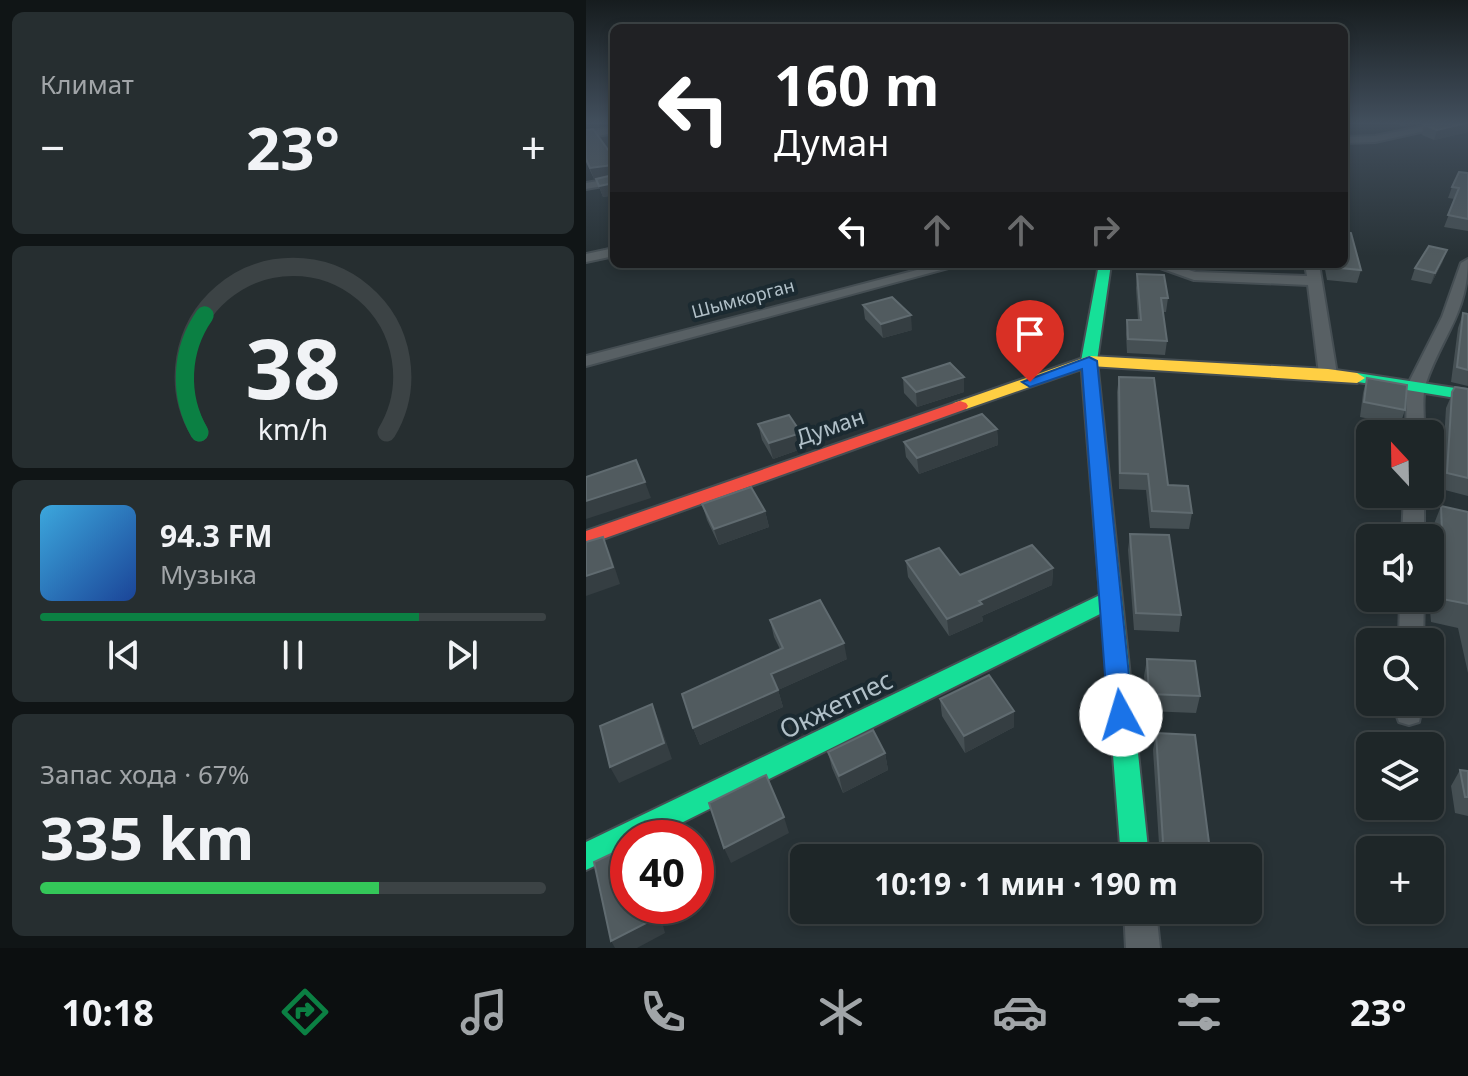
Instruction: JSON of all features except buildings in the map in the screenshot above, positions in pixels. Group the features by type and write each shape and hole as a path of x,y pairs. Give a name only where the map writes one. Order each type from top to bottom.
{"street":[{"path":"586,186 610,182"},
{"path":"586,258 610,253"},
{"path":"1415,420 1416,386 1450,317 1468,263"},
{"name":"Шымкорган","path":"586,361 941,268"},
{"path":"1104,268 1089,361 1134,844"},
{"path":"1169,268 1194,276 1314,281"},
{"path":"1312,268 1328,374"},
{"path":"1089,361 1328,374 1468,395"},
{"name":"Думан","path":"586,538 1089,361"},
{"name":"Окжетпес","path":"586,856 1109,600"},
{"path":"1141,924 1143,948"}],"traffic: fast":[{"path":"1104,268 1089,361 1134,844"},
{"path":"1357,378 1468,395"},
{"path":"586,856 1109,600"}],"traffic: slow":[{"path":"960,406 1089,361 1357,378"}],"traffic: jam":[{"path":"586,538 960,406"}],"route":[{"path":"1030,382 1089,361 1121,715"}]}
